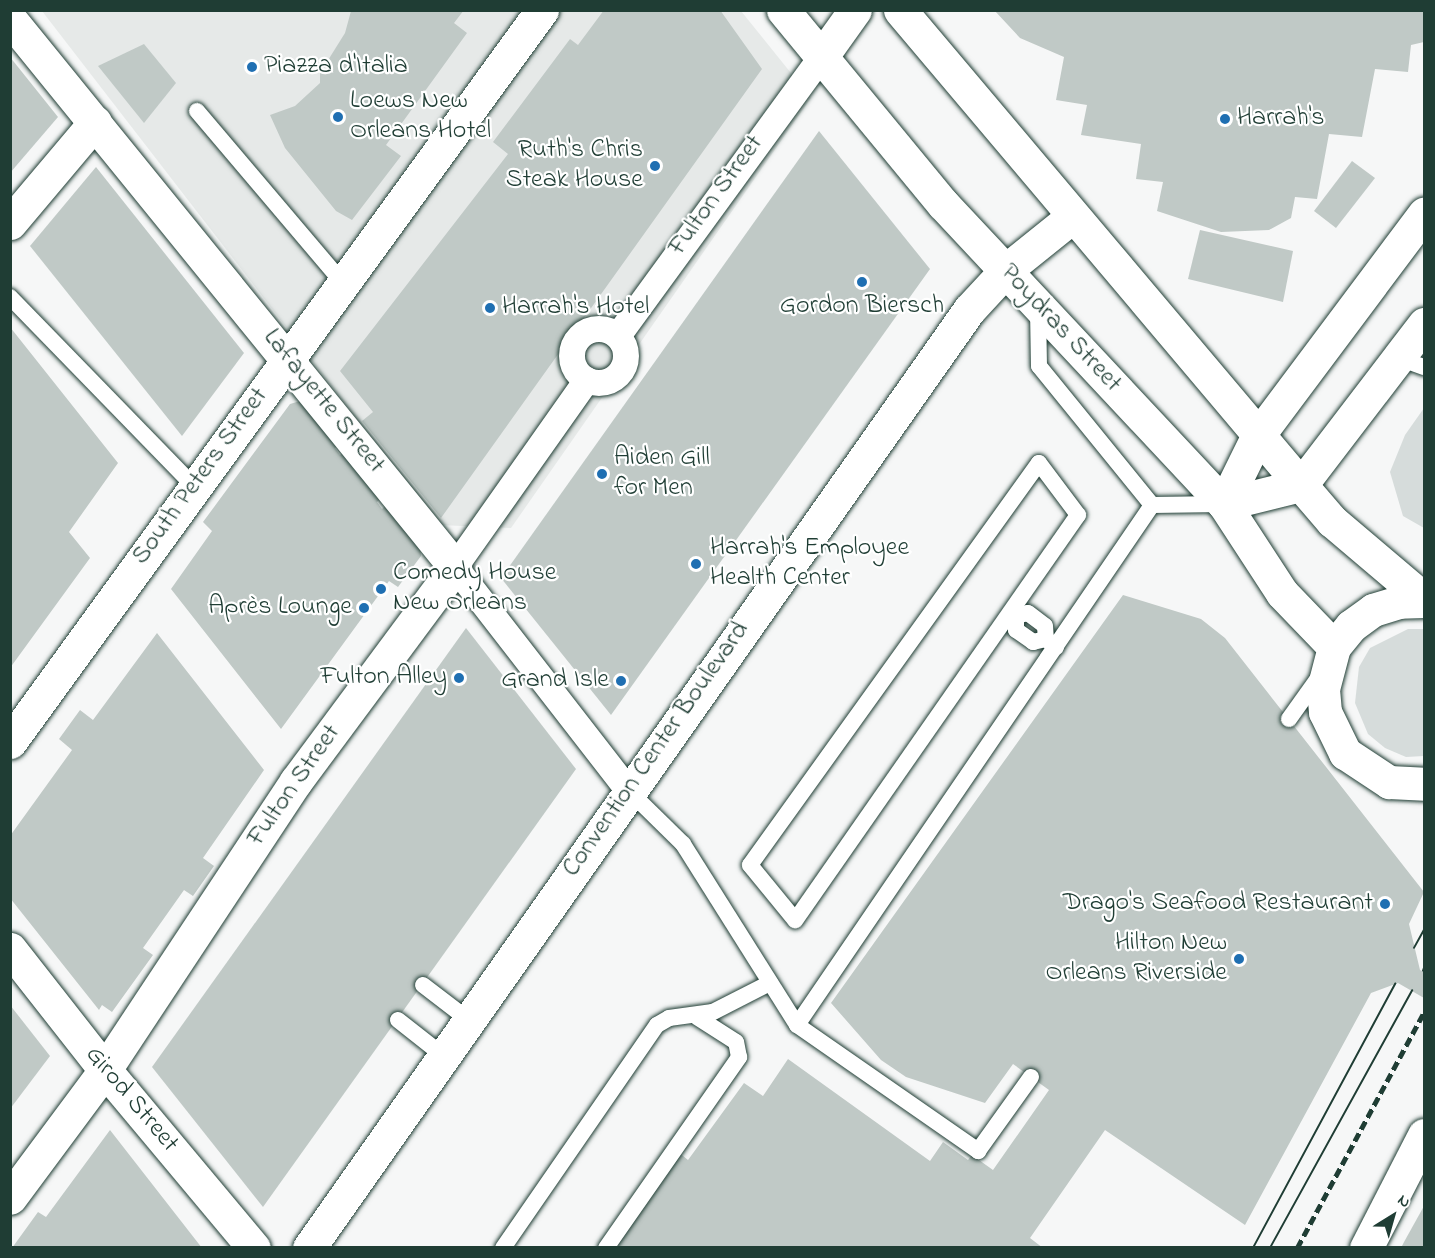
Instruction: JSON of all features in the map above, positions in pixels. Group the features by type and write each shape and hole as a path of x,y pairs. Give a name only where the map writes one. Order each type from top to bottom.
{"street":[{"name":"South Peters Street","path":"10,742 287,357 542,10"},
{"name":"Poydras Street","path":"783,10 820,59 943,204 1224,504 1282,593 1330,657"},
{"path":"820,59 855,10"},
{"path":"900,10 1257,437 1332,521 1425,600"},
{"name":"Lafayette Street","path":"10,19 287,357 455,567 628,790"},
{"name":"Fulton Street","path":"618,336 820,59"},
{"path":"10,223 95,122"},
{"path":"1224,504 1257,437 1425,214"},
{"name":"Convention Center Boulevard","path":"309,1248 470,1021 628,790 969,310 1005,270 1072,217"},
{"path":"1224,504 1301,485 1412,362 1425,324"},
{"path":"592,329 618,336 626,351 621,372 603,383 587,380 572,361 575,342 592,329"},
{"name":"Fulton Street","path":"10,1198 105,1070 296,781 455,567 587,380"},
{"path":"1425,600 1399,602 1373,610 1351,626 1330,657 1325,712 1345,753 1389,782 1425,784"},
{"name":"Girod Street","path":"10,949 105,1070 254,1248"},
{"path":"1366,1248 1425,1135"}],"lane":[{"path":"197,111 342,282"},
{"path":"10,297 194,486"},
{"path":"1037,305 1039,366 1152,505"},
{"path":"1039,463 1078,515 1013,613 795,920 750,865 1039,463"},
{"path":"1152,505 1224,504"},
{"path":"797,1025 1051,643 1152,505"},
{"path":"1013,613 1028,613 1045,626 1051,643"},
{"path":"1289,718 1330,657"},
{"path":"628,790 683,844 797,1025 978,1151 1031,1077"},
{"path":"503,1248 657,1025 669,1018 697,1017 770,984"},
{"path":"423,985 470,1021"},
{"path":"606,1248 739,1057 736,1042 697,1017"},
{"path":"398,1020 445,1056"}],"shaded area":[{"path":"42,11 741,11 811,98 511,528 439,525"},
{"path":"1424,408 1424,528 1403,516 1390,472 1405,435"},
{"path":"1408,629 1424,629 1424,756 1406,757 1385,748 1368,734 1355,703 1359,667 1370,648"}],"building":[{"name":"Loews New Orleans Hotel","path":"464,10 454,23 467,33 386,145 401,156 352,220 336,211 285,148 270,115 295,106 320,83 320,73 345,33 351,11"},
{"name":"Harrah's Hotel","path":"604,10 720,10 762,69 441,518 362,421 373,412 340,371 508,154 493,142 570,39 578,45"},
{"name":"Harrah's","path":"994,10 1424,10 1424,42 1411,45 1408,72 1375,69 1362,137 1329,134 1317,199 1295,197 1291,218 1269,230 1221,232 1157,211 1163,182 1136,179 1141,144 1081,135 1087,105 1056,100 1064,57 1020,38"},
{"path":"144,44 176,83 144,123 98,66"},
{"path":"10,57 58,117 10,173"},
{"path":"819,131 930,269 611,715 501,578"},
{"path":"1352,161 1375,178 1336,228 1314,211"},
{"path":"96,167 244,353 182,436 30,246"},
{"path":"1200,230 1293,251 1283,302 1188,279"},
{"path":"10,327 118,463 69,532 90,558 10,668"},
{"path":"300,401 340,444 335,448 340,455 346,451 382,497 377,502 382,509 387,504 420,546 421,556 398,587 389,581 281,729 171,589 212,531 203,522 290,404"},
{"path":"1123,595 1201,619 1225,638 1424,892 1409,924 1420,970 1424,972 1424,998 1398,983 1371,993 1245,1225 1105,1130 1030,1238 1043,1248 611,1248 677,1151 688,1160 744,1083 763,1096 788,1059 930,1161 943,1142 968,1160 972,1155 993,1170 1049,1090 1013,1064 985,1103 906,1077 881,1060 831,1003"},
{"path":"466,628 576,769 263,1207 152,1067"},
{"path":"157,633 264,770 203,858 214,866 193,896 184,890 143,948 153,955 112,1012 102,1005 99,1010 10,898 10,836 72,750 59,739 80,710 93,720"},
{"path":"10,1005 50,1056 10,1109"},
{"path":"110,1130 202,1248 12,1248 38,1212 46,1217"},
{"path":"1424,1206 1424,1248 1401,1248 1404,1242"}],"tram line":[{"path":"1414,948 1424,930"},
{"path":"1253,1248 1395,984"},
{"path":"1270,1248 1412,991"}],"railway":[{"path":"1297,1248 1424,1012"}],"place":[{"name":"Piazza d'Italia","path":"252,67"},
{"name":"Loews New Orleans Hotel","path":"338,117"},
{"name":"Harrah's","path":"1225,119"},
{"name":"Ruth's Chris Steak House","path":"655,166"},
{"name":"Gordon Biersch","path":"862,282"},
{"name":"Harrah's Hotel","path":"490,308"},
{"name":"Aiden Gill for Men","path":"602,474"},
{"name":"Harrah's Employee Health Center","path":"696,564"},
{"name":"Comedy House New Orleans","path":"381,589"},
{"name":"Après Lounge","path":"364,608"},
{"name":"Fulton Alley","path":"459,678"},
{"name":"Grand Isle","path":"621,681"},
{"name":"Drago's Seafood Restaurant","path":"1385,904"},
{"name":"Hilton New Orleans Riverside","path":"1239,959"}]}
